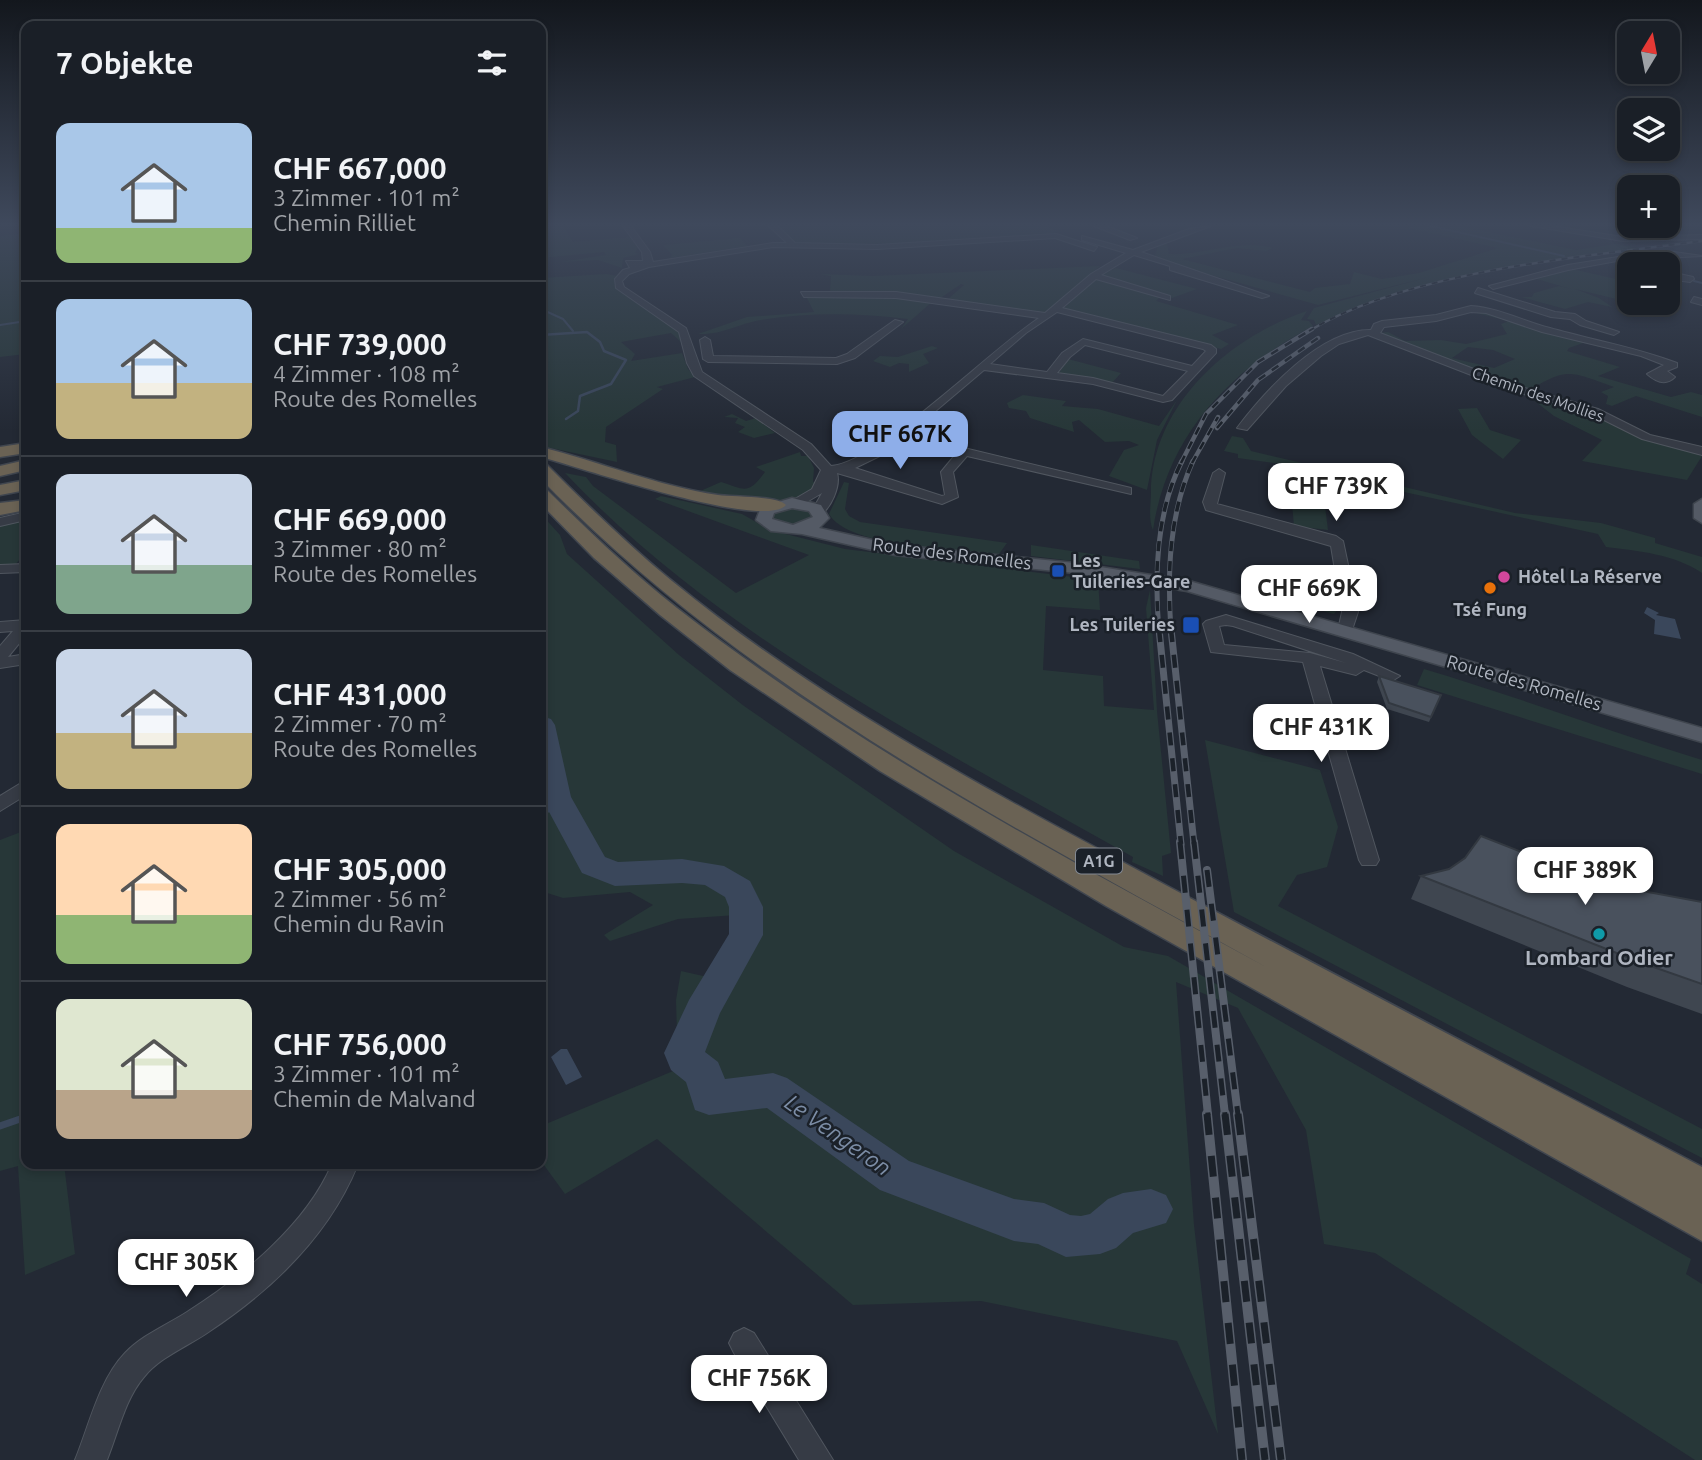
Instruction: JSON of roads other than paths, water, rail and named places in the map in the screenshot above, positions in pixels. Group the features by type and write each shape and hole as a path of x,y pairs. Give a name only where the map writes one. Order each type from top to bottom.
{"highway":[{"path":"0,452 21,449"},
{"path":"546,454 572,464 763,518"},
{"path":"546,462 572,464 740,505 786,504"},
{"path":"0,471 21,466"},
{"name":"A1G","path":"546,474 603,530 689,602 774,664 882,735 1139,883 1702,1186"},
{"path":"0,490 21,486"},
{"name":"A1G","path":"546,499 602,554 669,611 754,674 873,754 1073,874 1702,1223"},
{"path":"0,509 21,506"}],"main road":[{"path":"1702,503 1702,518"},
{"name":"Route des Romelles","path":"786,504 820,514 845,537"},
{"path":"763,518 767,510 786,504"},
{"path":"802,529 816,524 820,514"},
{"name":"Route des Romelles","path":"763,518 768,525 778,529 802,529 895,550 1074,568 1175,583 1238,598 1702,735"}],"street":[{"path":"629,294 678,326 687,339 689,358 698,373 807,447 827,470 834,481 820,514"},
{"path":"816,294 896,295 1051,313 1212,350 1168,398 1163,400 1097,382 980,366"},
{"path":"844,469 892,443 980,366 1073,294"},
{"path":"1154,294 1167,298"},
{"path":"1259,294 1265,296"},
{"path":"1501,294 1544,312 1572,316 1583,323 1614,332"},
{"path":"1243,428 1262,403 1296,371 1352,334 1374,333 1380,324 1436,318 1474,309 1496,312 1557,334 1644,354 1673,365 1658,371"},
{"path":"1517,320 1544,312"},
{"path":"687,339 705,340 708,359 837,361 851,356 898,322"},
{"name":"Chemin des Mollies","path":"1374,333 1514,388 1594,411 1646,437 1702,451"},
{"path":"1050,375 1066,355 1083,342 1193,369"},
{"path":"827,470 844,469 942,500 952,497 947,472 956,458 964,452 1126,491"},
{"path":"786,504 817,491 827,470"},
{"path":"1219,473 1209,502 1212,507 1331,539 1338,544 1350,612 1346,630"},
{"path":"0,522 21,517"},
{"path":"0,569 21,568"},
{"path":"1356,670 1310,658 1217,649 1211,624 1226,620 1236,622 1347,657 1392,676"},
{"path":"0,627 21,632"},
{"path":"0,656 21,634"},
{"path":"1310,658 1369,860"},
{"path":"0,663 21,660"},
{"path":"0,806 21,791"},
{"path":"91,1460 135,1364 207,1316 258,1275 304,1228 338,1187 343,1169"},
{"path":"744,1343 817,1460"}],"water":[{"path":"1647,607 1659,613 1656,615 1675,619 1681,639 1654,634 1655,620 1644,613"},
{"path":"561,1049 567,1049 582,1077 566,1085 551,1057"}],"waterway":[{"path":"546,311 563,319 573,331"},
{"path":"0,325 21,322"},
{"path":"546,335 587,332 600,342 604,351 626,360 611,384 580,396 578,411 566,419"},
{"name":"Le Vengeron","path":"546,755 556,797 593,865 615,874 682,871 712,874 738,889 746,907 746,935 702,1011 694,1037 683,1053 685,1059 704,1074 709,1098 773,1090 895,1176 1014,1220 1044,1224 1066,1236 1081,1237 1100,1233 1123,1214 1151,1209"},
{"path":"546,811 560,806"},
{"path":"0,1126 21,1119"}],"railway":[{"path":"1309,331 1350,310 1394,294"},
{"path":"1182,461 1206,414 1258,362 1312,329"},
{"path":"1217,428 1258,380 1318,338"},
{"path":"1193,462 1218,417"},
{"path":"1159,631 1159,544 1167,501 1182,461"},
{"path":"1171,631 1169,587 1174,523 1193,462"},
{"path":"1159,629 1181,844"},
{"path":"1171,629 1194,844"},
{"path":"1180,842 1208,1115"},
{"path":"1194,842 1225,1115"},
{"path":"1207,870 1238,1115"},
{"path":"1207,1114 1242,1460"},
{"path":"1225,1114 1265,1460"},
{"path":"1238,1114 1281,1460"}],"place":[{"name":"Les Tuileries-Gare","path":"1058,571"},
{"name":"Hôtel La Réserve","path":"1504,577"},
{"name":"Tsé Fung","path":"1490,588"},
{"name":"Les Tuileries","path":"1191,625"},
{"name":"Lombard Odier","path":"1599,934"}]}
